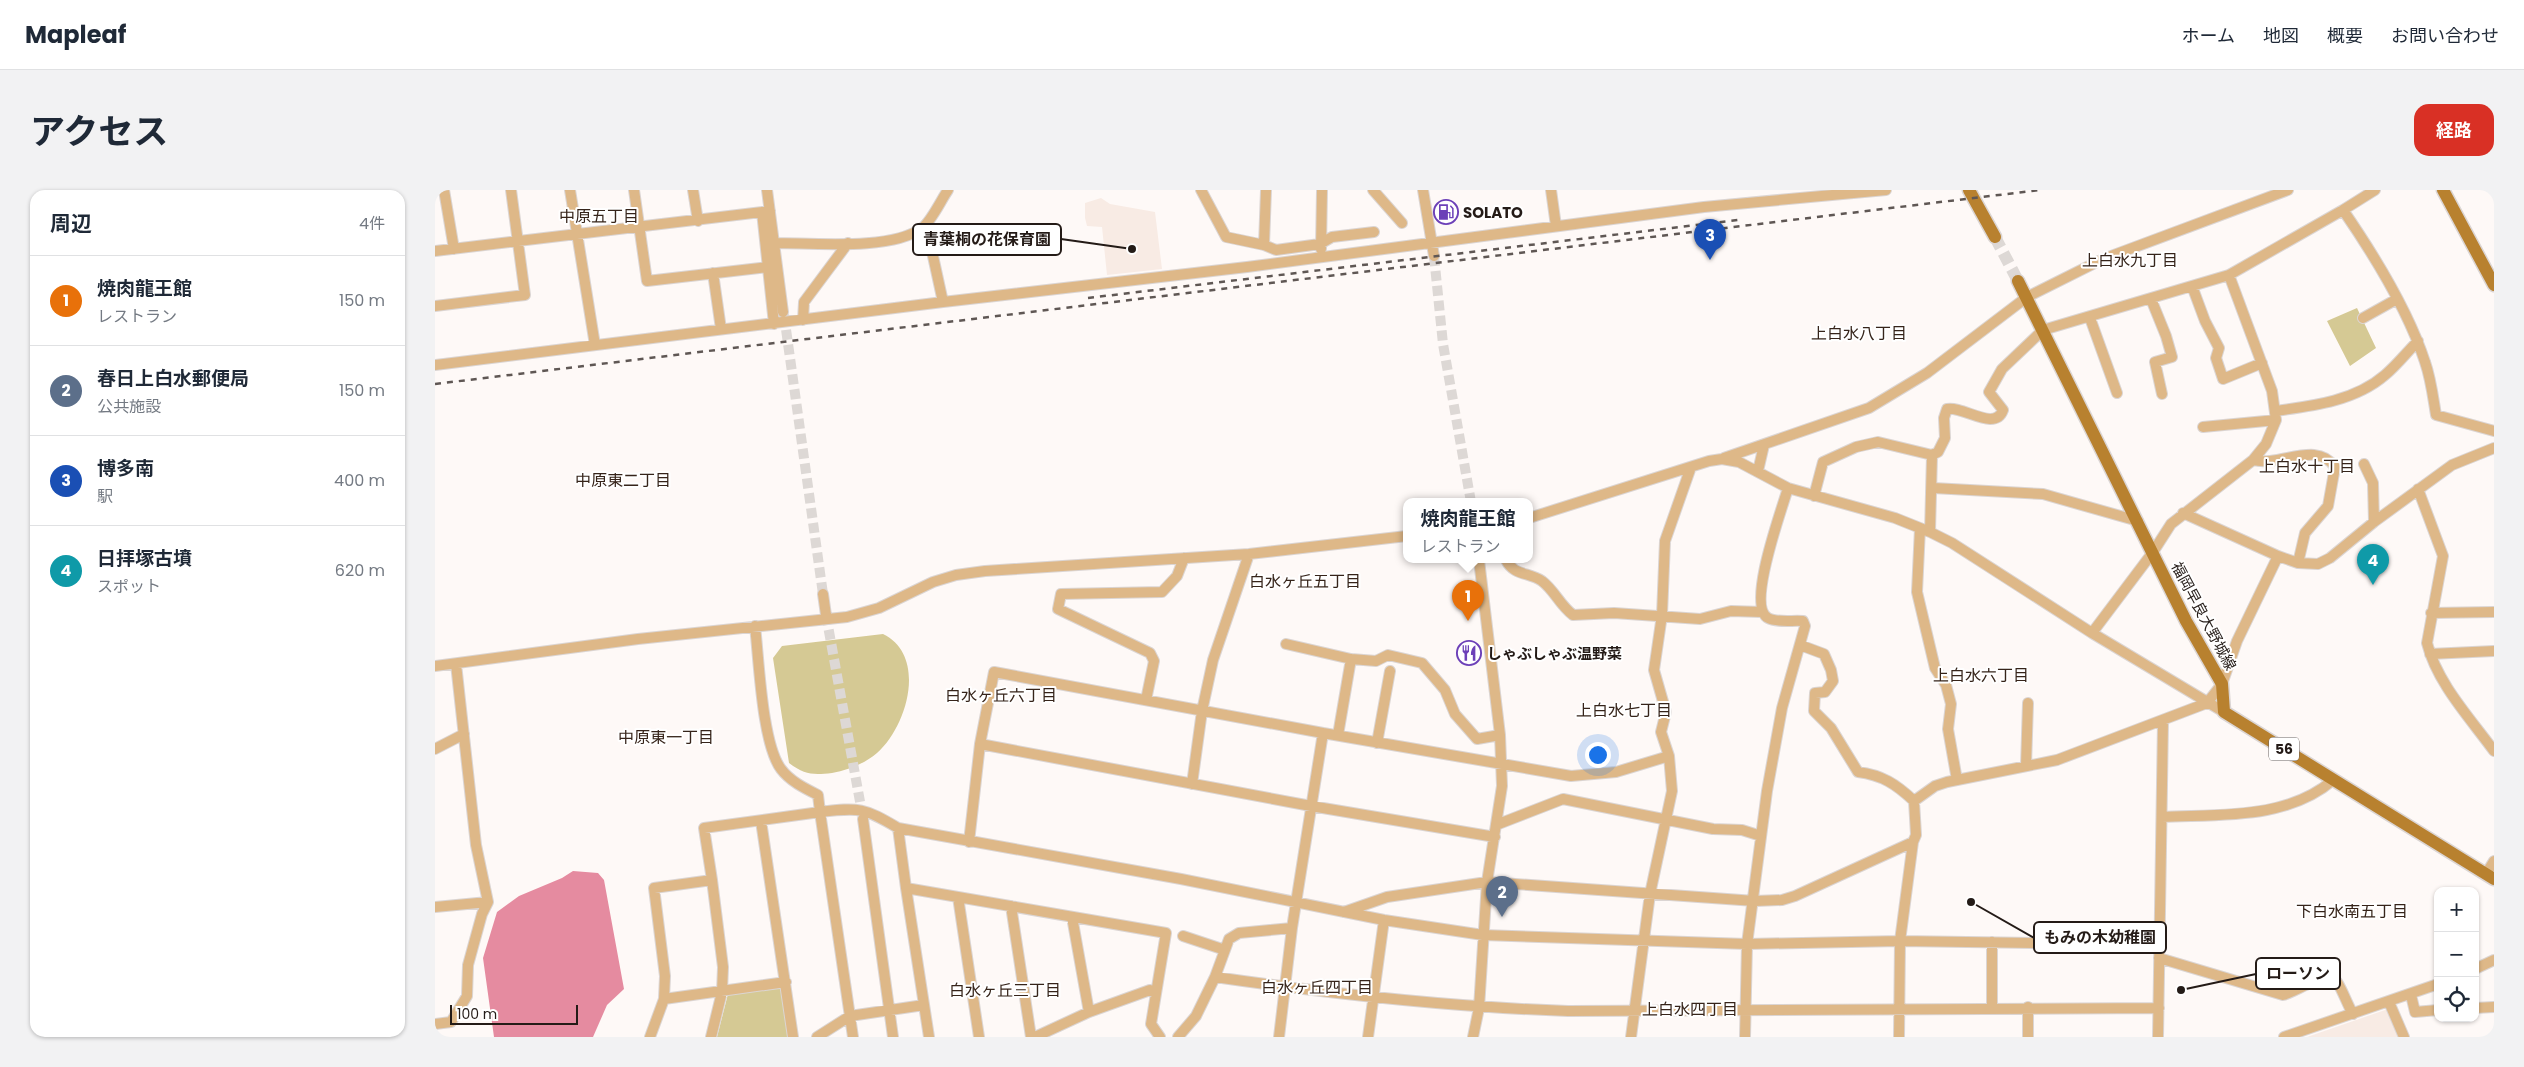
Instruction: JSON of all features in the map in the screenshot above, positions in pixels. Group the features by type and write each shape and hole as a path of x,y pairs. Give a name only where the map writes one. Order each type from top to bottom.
{"main road":[{"path":"1969,190 1995,237"},
{"path":"2443,190 2494,284"},
{"name":"福岡早良大野城線","path":"2018,281 2153,552 2185,621 2222,684 2224,712"},
{"name":"56","path":"2224,712 2490,876"}],"street":[{"path":"444,190 453,249"},
{"path":"435,306 525,294 511,190"},
{"path":"570,190 595,345"},
{"path":"634,190 647,281 768,267"},
{"path":"693,190 698,221"},
{"path":"767,190 768,267 774,324"},
{"path":"774,243 893,241 911,235 923,228 948,190"},
{"path":"1201,190 1226,237 1264,245 1276,250 1320,244 1333,238 1374,232"},
{"path":"1264,245 1266,190"},
{"path":"1322,190 1320,244 1322,256"},
{"path":"1373,190 1402,223"},
{"path":"1423,190 1433,256"},
{"path":"1551,190 1556,226"},
{"path":"435,365 943,302 1247,267 1787,194 1886,190"},
{"path":"1533,517 1722,459 1841,420 1869,408 1901,390 2027,297 2103,259 2288,190"},
{"path":"1813,496 1823,462 1856,447 1878,442 1931,455 1938,452 1945,438 1943,418 1947,409 1956,407 1996,420 2001,417 2003,410 1989,392 2003,369 2043,330 2090,318 2229,275 2375,190"},
{"path":"2343,210 2381,266 2418,341 2426,363 2436,415 2494,431"},
{"path":"435,251 766,212"},
{"path":"766,212 774,243 783,312"},
{"path":"923,228 931,247 943,302"},
{"path":"803,320 804,302 848,243"},
{"path":"713,273 721,329"},
{"path":"2092,633 2153,552 2171,524 2253,460 2266,444 2276,415 2272,391 2229,275"},
{"path":"2192,286 2205,321 2219,348 2216,358 2223,379 2262,363"},
{"path":"2151,299 2166,336 2172,358 2155,362 2164,382 2162,394"},
{"path":"2363,318 2397,299"},
{"path":"2090,318 2117,393"},
{"path":"2203,427 2276,415 2356,394 2385,375 2418,341"},
{"path":"1758,471 1764,444"},
{"path":"2183,513 2278,556 2298,563 2319,564 2330,558 2374,522 2452,465 2494,448"},
{"path":"2253,460 2265,463 2317,454 2330,459 2335,467 2328,506 2305,533 2298,563"},
{"path":"1931,455 1933,488 1925,530 1917,592 1935,668 1945,685 1951,704 1948,729 1957,780"},
{"path":"1722,459 1739,462 1788,488 1895,518 1952,543 2092,633 2224,712"},
{"path":"2364,464 2373,483 2374,522"},
{"path":"1631,1037 1650,894 1668,820 1672,791 1669,756 1661,732 1666,712 1655,670 1662,615 1665,541 1691,467"},
{"path":"1745,1037 1747,944 1761,836 1782,708 1805,626 1803,621 1768,618 1762,612 1759,602 1767,554 1788,488"},
{"path":"1933,488 2043,494 2137,521"},
{"path":"2418,489 2443,556 2431,613 2427,644 2438,673 2494,751"},
{"path":"435,666 562,648 847,617 879,608 933,582 955,575 985,571 1249,554 1403,536"},
{"path":"1193,784 1202,711 1213,660 1249,554"},
{"path":"1914,801 1935,786 2057,760 2207,703 2222,684 2237,641 2278,556"},
{"path":"1146,700 1154,661 1150,653 1058,609 1061,594 1162,592 1177,576 1184,558"},
{"path":"1473,1037 1479,1008 1487,882 1502,786 1500,735 1479,563"},
{"path":"1508,563 1514,570 1540,580 1553,592 1559,605 1573,616 1614,612 1700,620 1731,611 1762,612"},
{"path":"823,594 826,615"},
{"path":"2431,613 2494,612"},
{"path":"755,626 769,746 780,768 796,784 818,796 853,1037"},
{"path":"1286,644 1351,659 1376,661 1388,655 1422,663 1445,690 1455,714 1477,739 1500,735"},
{"path":"1800,644 1824,654 1831,670 1833,681 1825,692 1815,693 1814,711 1831,728 1858,772 1878,775 1902,790 1914,801 1916,835 1913,842 1900,941 1899,1037"},
{"path":"2430,654 2494,651"},
{"path":"1338,736 1351,659"},
{"path":"435,1024 451,1022 467,996 468,965 482,914 488,902 476,844 456,664"},
{"path":"1377,743 1390,671"},
{"path":"969,842 980,744 994,672 1338,736 1571,776 1616,772 1669,756"},
{"path":"2026,766 2028,703"},
{"path":"2158,1037 2163,721"},
{"path":"1279,1037 1292,928 1323,733"},
{"path":"435,749 463,734"},
{"path":"980,744 1311,806 1495,837"},
{"path":"2162,817 2248,814 2309,796 2333,780"},
{"path":"1496,825 1563,799 1713,828 1742,830 1761,836"},
{"path":"711,1037 722,992 723,967 704,828 853,808 869,811 898,828 1296,901 1384,920 1483,935 1643,942 1747,944 1900,941 2160,946"},
{"path":"863,819 893,1037"},
{"path":"761,821 793,1037"},
{"path":"898,828 929,1037"},
{"path":"1344,912 1387,897 1487,882 1753,901 1782,900 1795,896 1913,842"},
{"path":"2490,876 2494,861"},
{"path":"650,1037 664,999 665,976 654,888 712,880"},
{"path":"906,888 1165,933 1151,1024 1160,1037"},
{"path":"958,897 979,1037"},
{"path":"435,907 488,902"},
{"path":"1011,906 1031,1037"},
{"path":"1073,917 1089,1012"},
{"path":"1368,1037 1384,920"},
{"path":"1178,1037 1196,1016 1215,977 1229,939 1239,934 1292,928"},
{"path":"1183,936 1225,950"},
{"path":"1992,942 1992,1009"},
{"path":"2159,958 2283,995 2293,993 2320,979 2330,978 2336,981 2353,1014"},
{"path":"2479,966 2494,960"},
{"path":"1215,977 1373,998 1479,1008 1595,1011 1992,1009 2028,1007 2159,1008"},
{"path":"664,999 786,982"},
{"path":"2285,1037 2434,986"},
{"path":"1035,1037 1089,1012 1150,990 1155,993"},
{"path":"2411,995 2415,1012 2434,1010"},
{"path":"2389,1002 2404,1037"},
{"path":"817,1037 850,1016 924,1005"},
{"path":"2028,1007 2028,1037"},
{"path":"2479,1008 2494,1008"}],"shaded area":[{"path":"1101,198 1110,204 1155,212 1162,269 1107,275 1102,227 1087,226 1085,218 1085,203"},
{"path":"2357,308 2376,348 2350,366 2327,321"},
{"path":"883,634 897,644 905,658 909,674 904,710 897,727 888,741 872,757 856,766 832,773 814,774 805,772 789,763 773,658 782,646"},
{"path":"573,871 598,873 604,880 624,989 607,1005 593,1037 494,1037 483,958 497,912 519,896 562,878"},
{"path":"782,987 789,1037 717,1037 728,994"},
{"path":"2388,1009 2400,1037 2307,1037"}],"tunnel":[{"path":"1995,237 2018,281"},
{"path":"1434,256 1443,344 1470,498"},
{"path":"784,315 823,594"},
{"path":"826,615 863,818"}],"railway":[{"path":"435,384 2040,190"},
{"path":"1088,298 1738,220"}],"place":[{"name":"SOLATO","path":"1446,212"},
{"name":"青葉桐の花保育園","path":"1132,249"},
{"name":"博多南","path":"1710,260"},
{"name":"日拝塚古墳","path":"2373,585"},
{"name":"焼肉龍王館","path":"1468,621"},
{"name":"しゃぶしゃぶ温野菜","path":"1469,653"},
{"name":"もみの木幼稚園","path":"1971,902"},
{"name":"春日上白水郵便局","path":"1502,917"},
{"name":"ローソン","path":"2181,990"}],"district":[{"name":"中原五丁目","path":"599,216"},
{"name":"上白水九丁目","path":"2130,260"},
{"name":"上白水八丁目","path":"1859,333"},
{"name":"上白水十丁目","path":"2307,466"},
{"name":"中原東二丁目","path":"623,480"},
{"name":"白水ヶ丘五丁目","path":"1305,581"},
{"name":"上白水六丁目","path":"1981,675"},
{"name":"白水ヶ丘六丁目","path":"1001,695"},
{"name":"上白水七丁目","path":"1624,710"},
{"name":"中原東一丁目","path":"666,737"},
{"name":"下白水南五丁目","path":"2352,911"},
{"name":"白水ヶ丘四丁目","path":"1317,987"},
{"name":"白水ヶ丘三丁目","path":"1005,990"},
{"name":"上白水四丁目","path":"1690,1009"}]}
